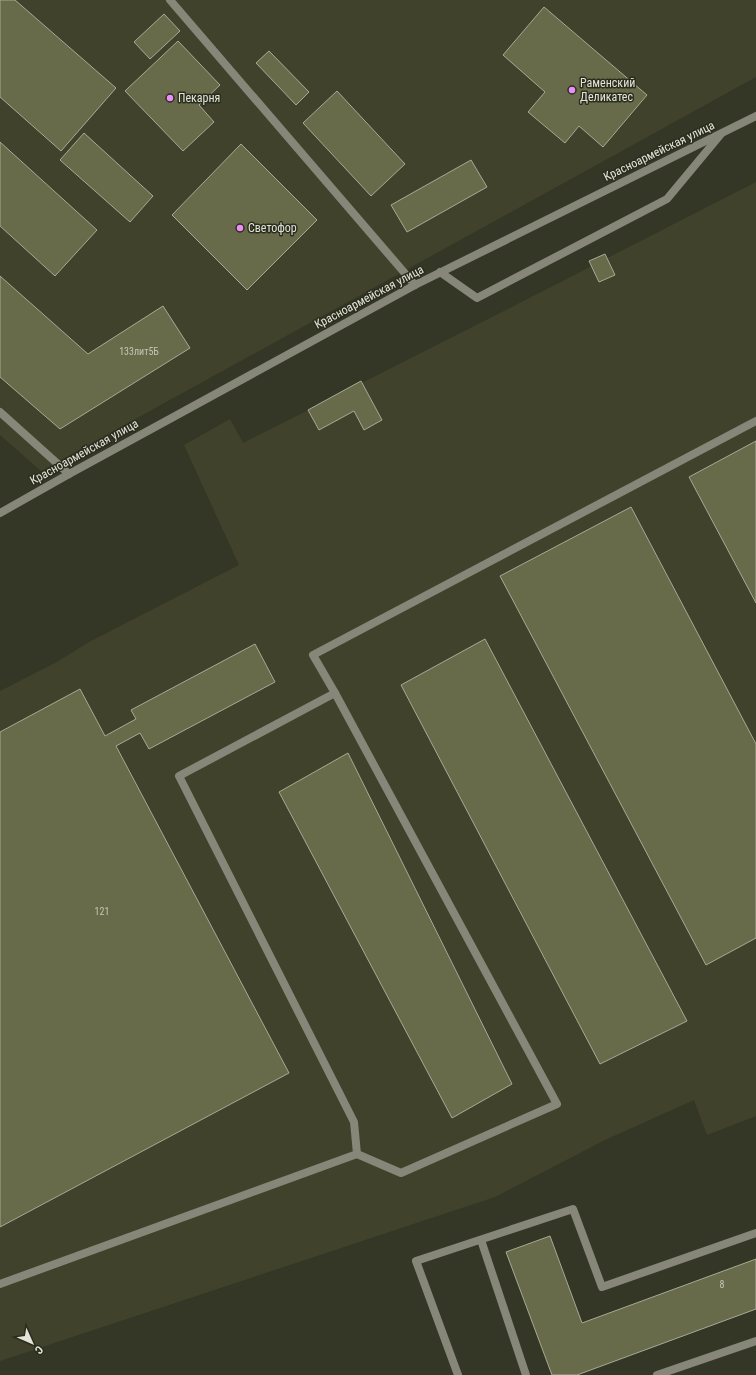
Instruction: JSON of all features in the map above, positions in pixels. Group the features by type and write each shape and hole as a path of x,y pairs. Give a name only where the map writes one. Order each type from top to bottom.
{"street":[{"path":"170,0 415,285"},
{"name":"Красноармейская улица","path":"0,513 68,474 415,285 756,116"},
{"path":"440,272 477,298 667,199 721,134"},
{"path":"0,412 68,474"},
{"path":"0,1284 357,1154 401,1173 557,1104 335,692 313,655 756,421"},
{"path":"335,692 179,776 354,1122 357,1154"},
{"path":"458,1375 416,1261 573,1210 602,1287 756,1233"},
{"path":"481,1240 526,1375"},
{"path":"656,1375 756,1341"}],"shaded area":[{"path":"0,0 756,0 756,77 41,471 0,435"},
{"path":"756,182 756,1116 707,1135 694,1100 605,1140 495,1197 0,1361 0,691 57,662 89,642 239,565 184,445 230,419 243,443"}],"building":[{"path":"0,0 15,0 116,88 61,151 0,97"},
{"path":"544,7 647,95 603,147 579,126 565,143 528,112 545,92 503,55"},
{"path":"164,14 180,31 150,59 134,42"},
{"name":"Пекарня","path":"178,41 220,85 199,105 214,122 183,151 125,91"},
{"path":"269,51 309,92 296,105 256,63"},
{"path":"337,91 405,164 371,196 303,123"},
{"path":"84,133 153,196 130,222 60,160"},
{"path":"0,142 97,230 55,276 0,226"},
{"path":"241,144 317,220 247,290 172,215"},
{"path":"471,160 487,187 407,232 391,205"},
{"path":"605,254 615,275 599,282 589,261"},
{"path":"0,276 88,354 163,306 190,348 60,429 0,377"},
{"path":"361,381 382,420 364,430 354,411 319,430 308,410"},
{"path":"756,441 756,603 689,477"},
{"path":"631,507 756,744 756,938 706,965 500,576"},
{"path":"485,639 687,1021 600,1064 401,685"},
{"path":"255,644 275,682 149,749 140,733 116,746 289,1073 0,1227 0,732 80,689 105,736 136,719 131,710"},
{"path":"348,753 512,1084 452,1118 279,792"},
{"path":"550,1236 582,1323 756,1259 756,1309 577,1375 552,1375 506,1252"}],"place":[{"name":"Раменский Деликатес","path":"572,90"},
{"name":"Пекарня","path":"170,98"},
{"name":"Светофор","path":"240,228"}]}
